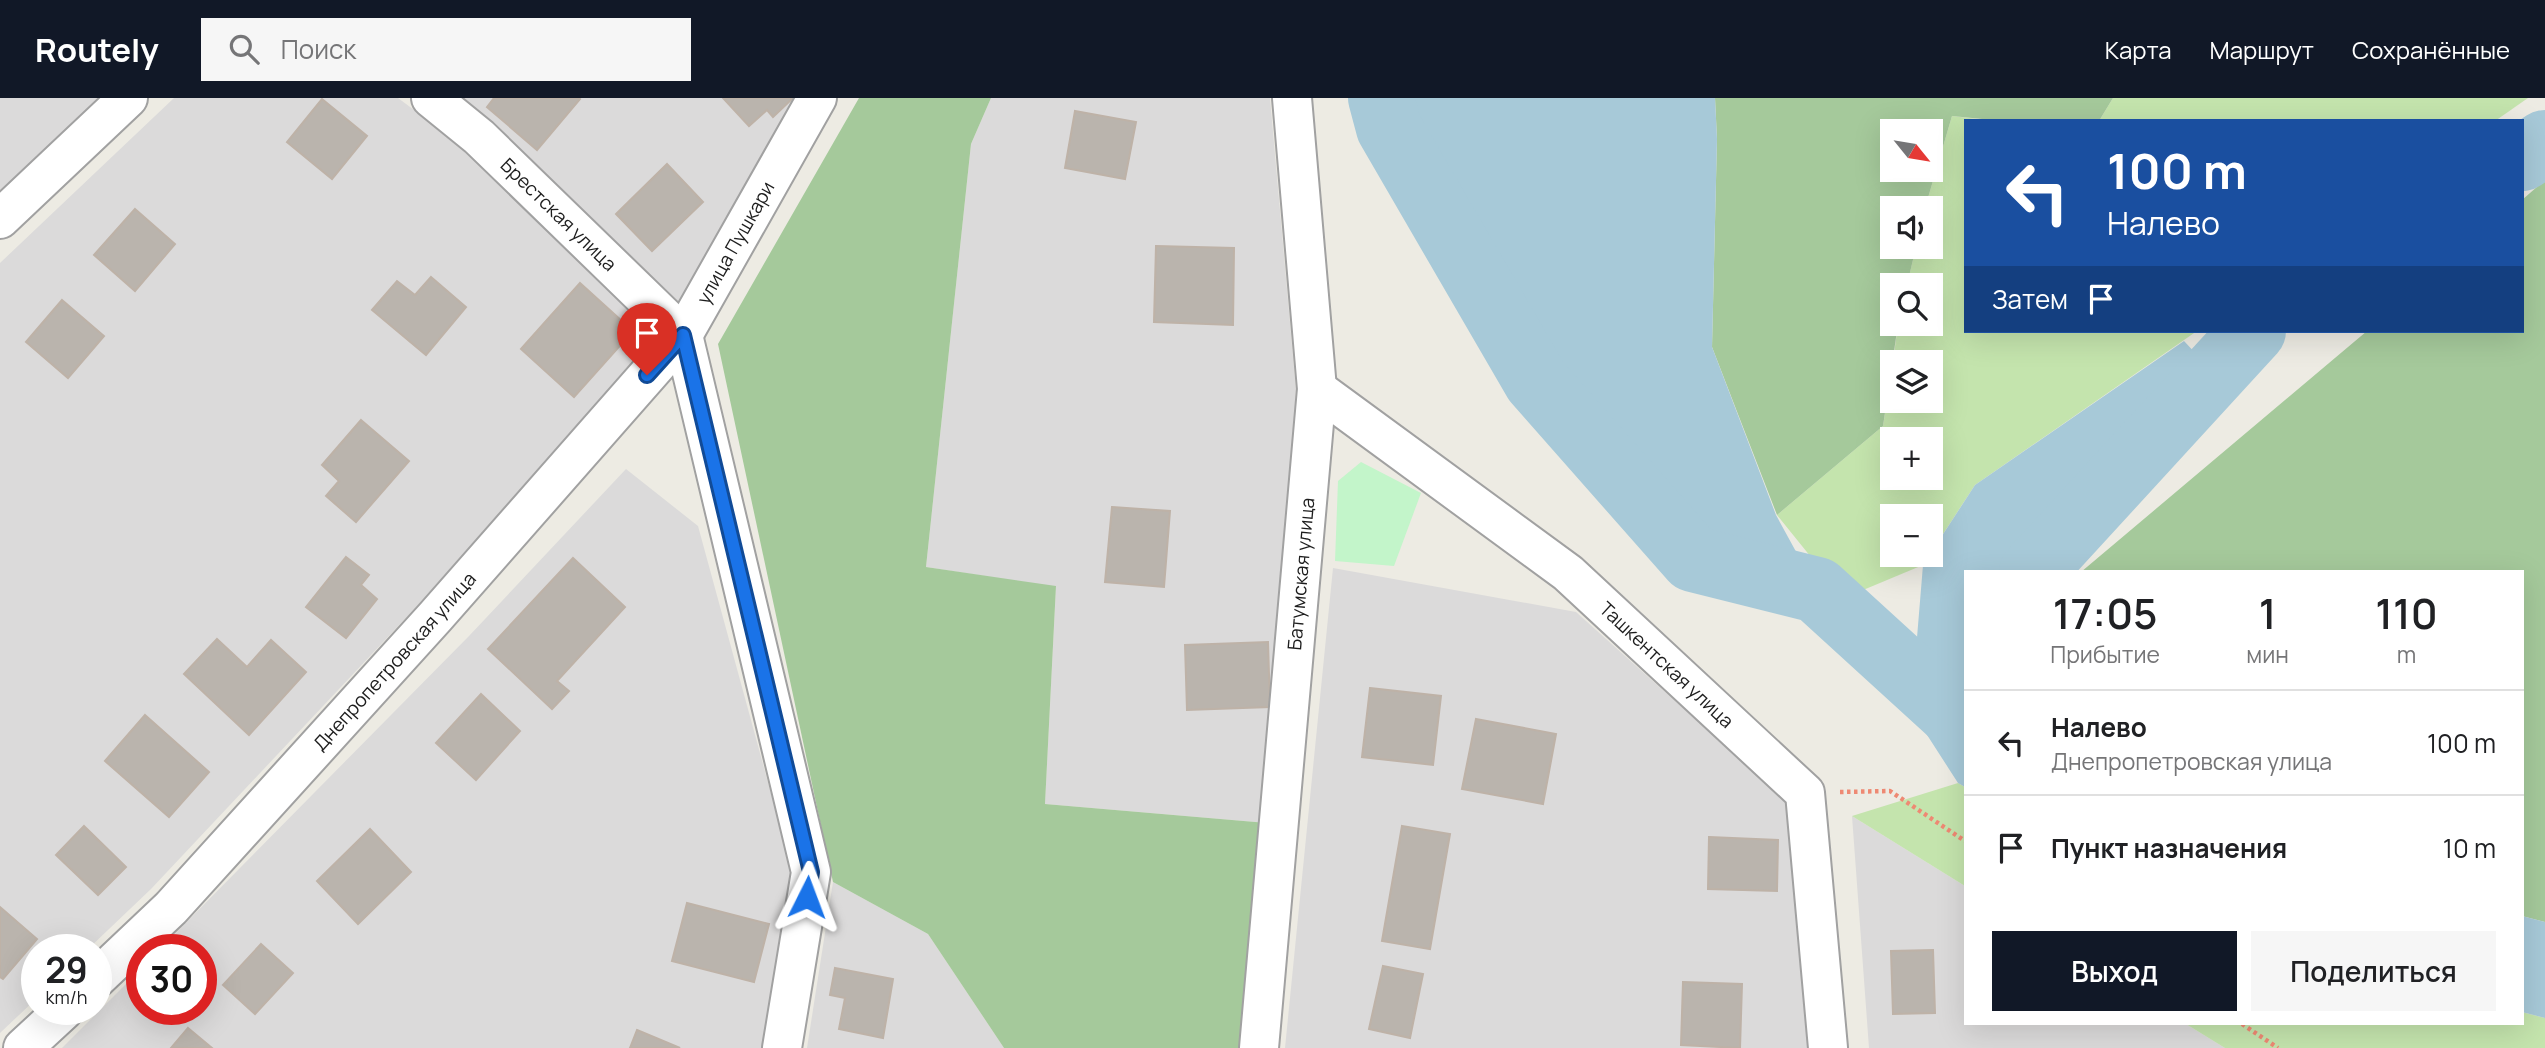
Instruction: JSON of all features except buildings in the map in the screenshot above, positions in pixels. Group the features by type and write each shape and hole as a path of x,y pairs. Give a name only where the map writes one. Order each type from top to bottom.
{"street":[{"path":"0,219 128,98"},
{"name":"Брестская улица","path":"431,98 479,137 683,335"},
{"name":"улица Пушкари","path":"683,335 817,98"},
{"name":"Батумская улица","path":"1259,1048 1317,389 1292,98"},
{"path":"683,335 811,872 782,1048"},
{"name":"Днепропетровская улица","path":"112,964 180,898 435,617 683,335"},
{"name":"Ташкентская улица","path":"1317,389 1568,573 1805,793"},
{"path":"1805,793 1828,1048"},
{"path":"23,1048 48,1025"}],"path":[{"path":"1805,793 1890,791 1964,840"},
{"path":"2244,1025 2278,1048"}],"shaded area":[{"path":"0,98 101,98 0,194"},
{"path":"174,98 398,98 469,151 659,332 418,605 151,889 104,934 21,934 21,1013 0,1033 0,263"},
{"path":"455,98 799,98 681,304"},
{"path":"991,98 1270,98 1296,390 1267,823 1045,804 1056,587 926,567 971,144"},
{"path":"626,469 698,526 793,874 767,1048 62,1048 85,1025 112,1025 112,998 126,984 126,1025 217,1025 217,934 175,934 469,636"},
{"path":"1333,568 1576,612 1791,805 1810,1048 1285,1048"},
{"path":"1852,816 1964,885 1964,1025 2188,1025 2225,1048 1869,1048"},
{"path":"833,882 928,934 1004,1048 807,1048"}],"green space":[{"path":"859,98 991,98 971,144 926,567 1056,586 1045,804 1267,823 1246,1048 1004,1048 928,934 833,882 718,344"},
{"path":"1715,98 2113,98 2100,119 1982,119 1952,116 1943,147 1943,119 1880,119 1880,182 1933,182 1929,196 1880,196 1880,259 1913,259 1910,273 1880,273 1880,336 1896,336 1894,350 1880,350 1880,413 1885,413 1883,426 1777,515 1712,347 1717,139"},
{"path":"2113,98 2528,98 2498,119 2100,119"},
{"path":"1952,116 1978,119 1964,119 1964,333 2194,333 1975,485 1943,534 1943,504 1880,504 1880,567 1918,567 1844,598 1777,515 1880,429 1880,490 1943,490 1943,427 1882,427 1885,413 1943,413 1943,350 1895,350 1896,336 1943,336 1943,273 1910,273 1913,259 1943,259 1943,196 1929,196 1933,182 1943,182 1943,147"},
{"path":"2545,180 2545,922 2524,917 2524,570 2083,570 2365,333 2524,333 2524,198"},
{"path":"1361,462 1421,493 1394,566 1335,561 1338,481"},
{"path":"1958,783 1964,786 1964,885 1852,816"},
{"path":"2524,1013 2545,1018 2545,1048 2225,1048 2188,1025 2524,1025"}],"water":[{"path":"1381,98 1715,98 1717,139 1712,347 1776,515 1817,590 1693,559 1536,381 1389,128"},
{"path":"2184,341 2231,391 2073,570 1964,570 1964,786 1958,783 1911,710 1923,567 1943,567 1943,534 1975,485"},
{"path":"2524,917 2545,922 2545,1018 2524,1013"}],"waterway":[{"path":"1381,98 1389,128 1536,381 1693,559 1817,590 1964,724"},
{"path":"2524,157 2545,143"},
{"path":"2034,570 2251,333"}],"route":[{"path":"647,375 683,335 811,872 807,897"}]}
